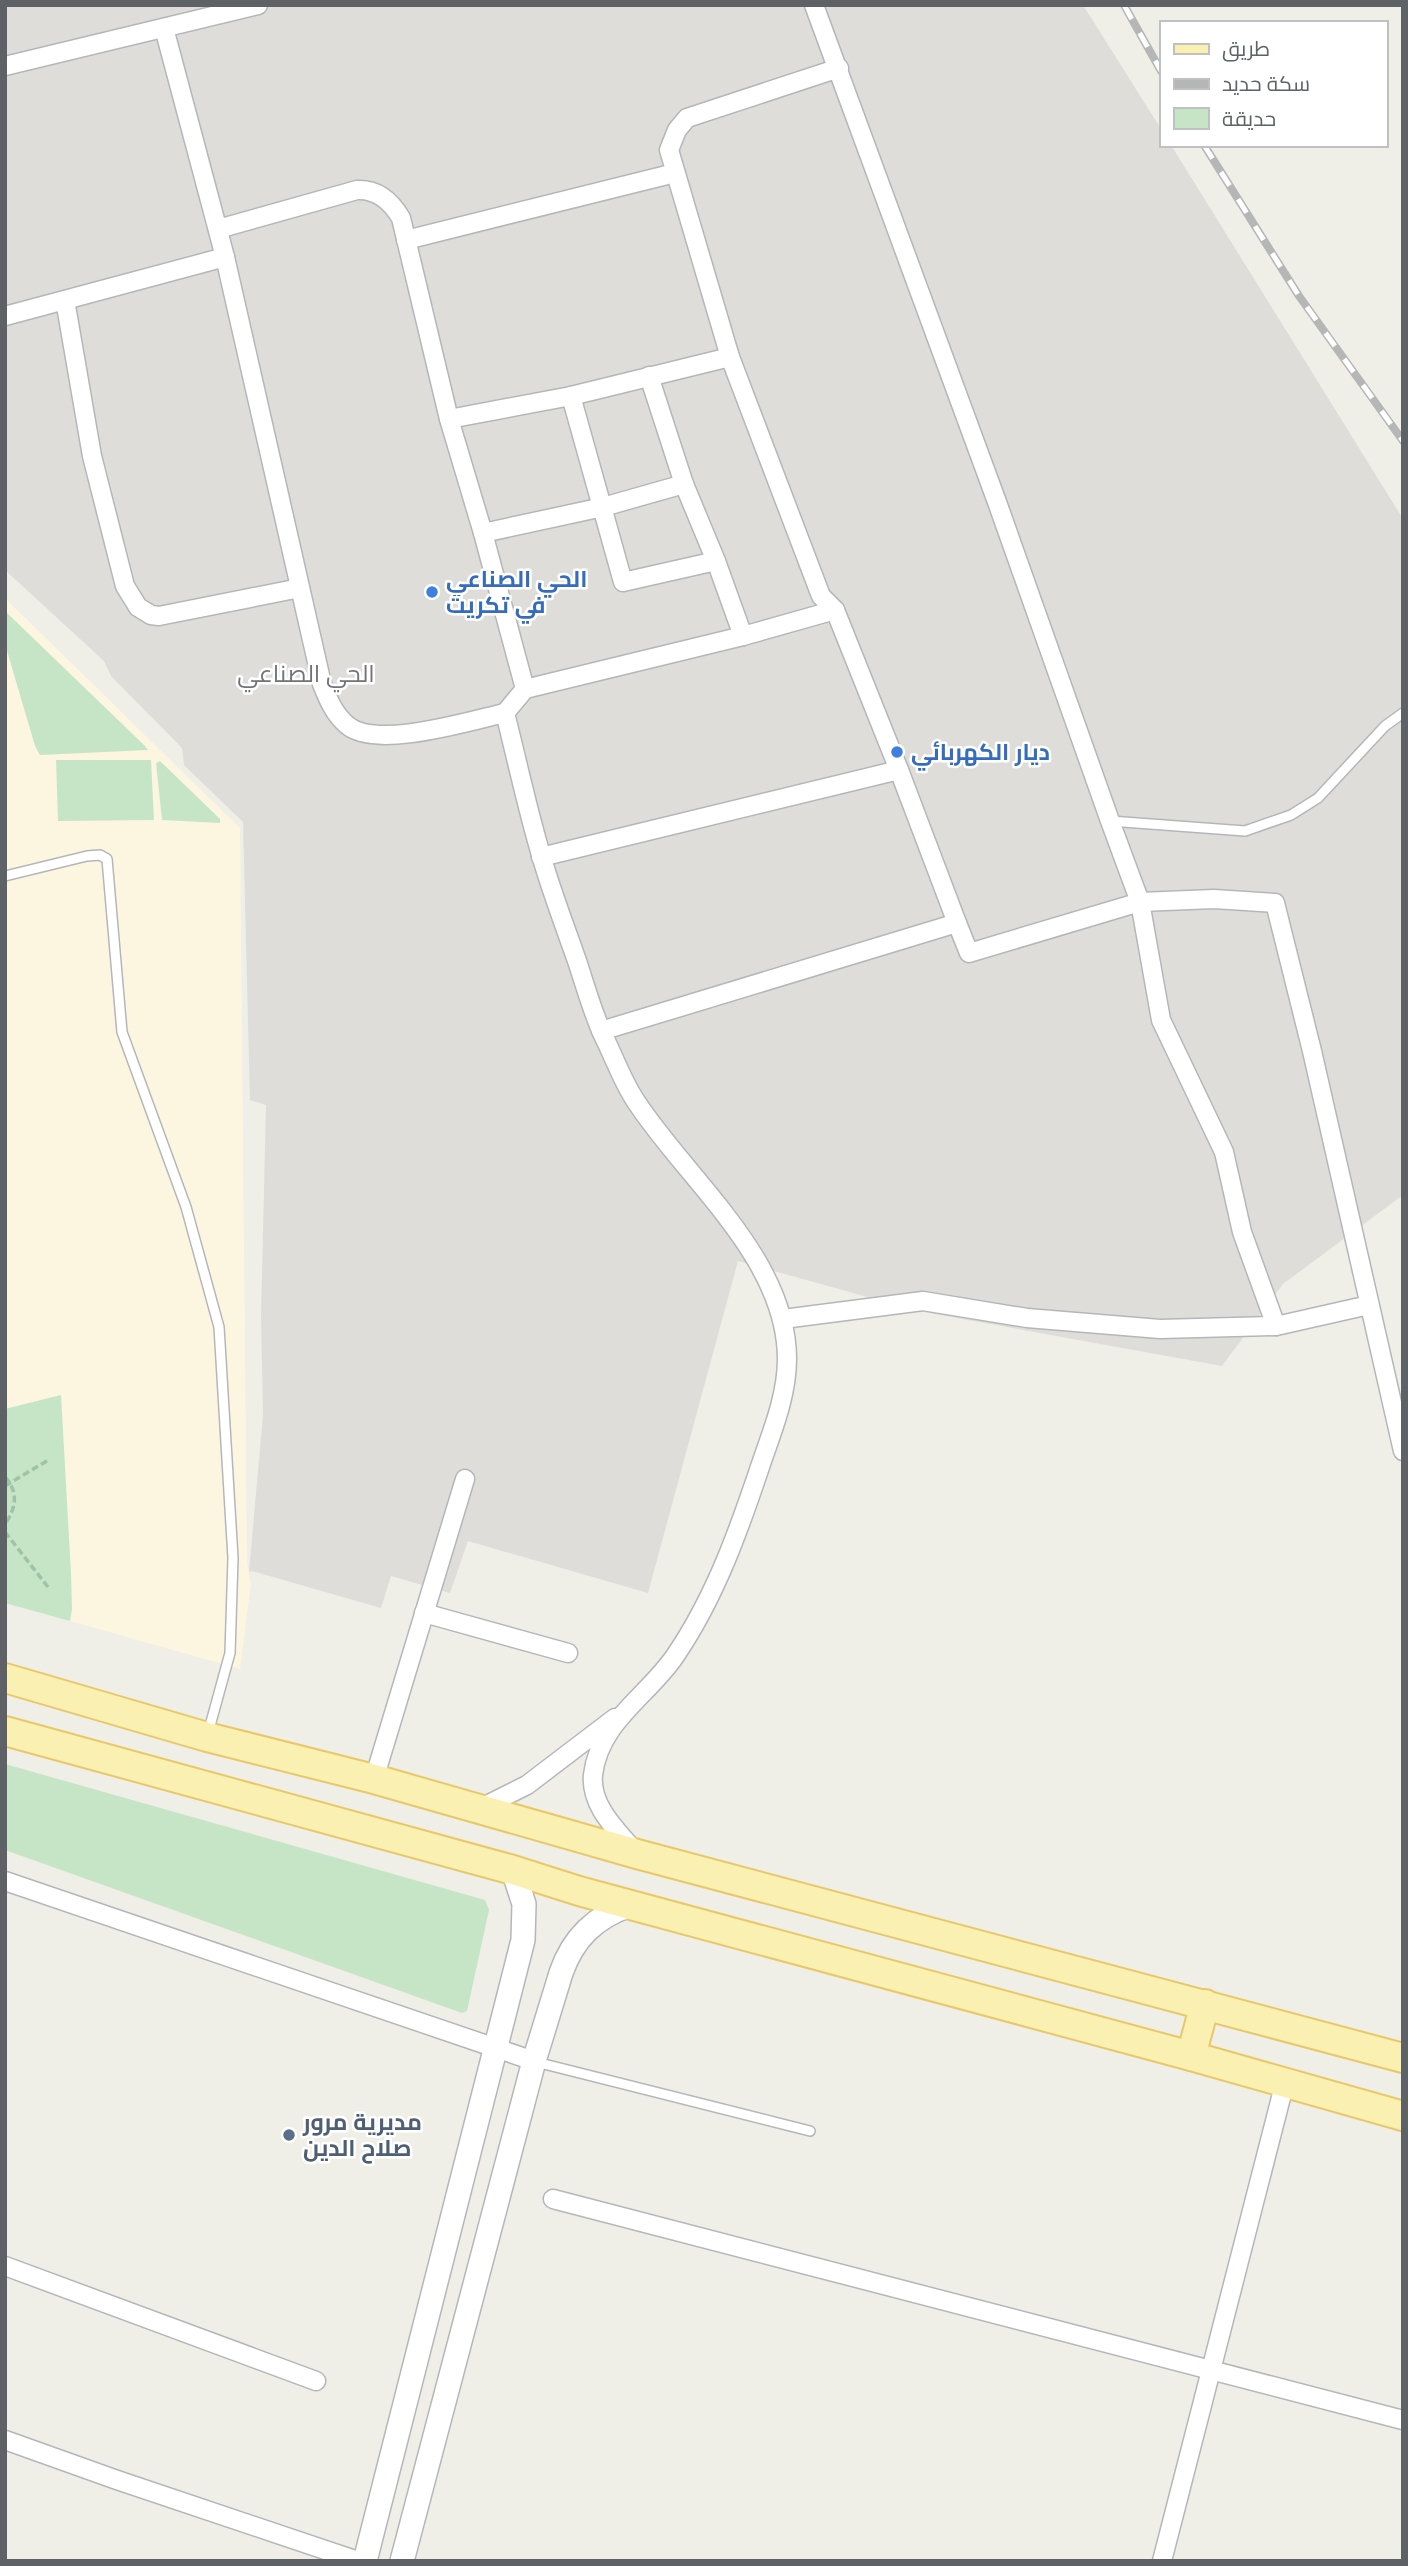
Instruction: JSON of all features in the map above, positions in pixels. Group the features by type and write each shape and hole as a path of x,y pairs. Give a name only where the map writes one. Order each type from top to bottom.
{"main road":[{"path":"5,1678 207,1737 374,1779 637,1854 1403,2058"},
{"path":"5,1731 1403,2116"},
{"path":"1191,2056 1205,2004"}],"street":[{"path":"5,66 258,5"},
{"path":"814,5 993,489 1140,902 1161,1020 1224,1152 1242,1232 1276,1326"},
{"path":"164,28 225,257 322,684 330,705 347,725 370,735 384,736 436,729 505,713 525,689 743,636 835,610"},
{"path":"839,68 687,118 677,130 670,150 730,357 821,596 835,610 969,953 1140,902 1214,899 1275,903 1403,1451"},
{"path":"407,240 675,173"},
{"path":"218,229 351,191 376,192 395,209 401,218 407,240 449,419 525,689"},
{"path":"5,316 225,257"},
{"path":"65,300 92,456 125,586 138,607 151,615 159,616 300,589"},
{"path":"449,419 571,396 730,357"},
{"path":"649,376 684,484 743,636"},
{"path":"571,396 623,582 716,561"},
{"path":"483,533 603,507 684,484"},
{"path":"478,1809 527,1785 621,1714 673,1660 715,1588 738,1531 780,1408 788,1360 783,1319 757,1259 633,1097 601,1031 541,857 505,713"},
{"path":"541,857 899,770"},
{"path":"601,1031 957,923"},
{"path":"783,1319 923,1301 1027,1318 1160,1329 1276,1326 1369,1305"},
{"path":"374,1779 465,1479"},
{"path":"424,1613 568,1653"},
{"path":"621,1714 596,1764 594,1791 606,1815 637,1854"},
{"path":"365,2561 524,1931 524,1904 513,1870"},
{"path":"5,1881 534,2062"},
{"path":"402,2561 534,2062 561,1973 573,1945 593,1924 629,1905"},
{"path":"1162,2561 1285,2082"},
{"path":"553,2199 1403,2420"},
{"path":"450,2225 488,2236"},
{"path":"5,2266 316,2381"},
{"path":"5,2440 358,2561"}],"lane":[{"path":"1110,821 1245,831 1291,815 1318,798 1385,726 1403,713"},
{"path":"5,876 87,856 100,855 107,859 122,1032 186,1207 219,1328 233,1558 230,1653 207,1737"},
{"path":"534,2062 810,2131"}],"path":[{"path":"8,1484 50,1459"},
{"path":"5,1478 14,1493 15,1504 5,1524"},
{"path":"5,1532 48,1587"}],"shaded area":[{"path":"5,5 1083,5 1160,127 1160,147 1172,147 1403,519 1403,1195 1283,1284 1222,1366 918,1311 738,1261 648,1593 468,1541 450,1593 391,1576 381,1608 249,1572 263,1415 261,1317 266,1105 250,1100 243,822 184,765 182,748 111,676 104,661 5,570"},
{"path":"5,598 240,828 247,1562 251,1584 240,1669 70,1621 72,1609 60,1395 5,1409"}],"green space":[{"path":"5,611 148,750 40,755 5,644"},
{"path":"56,760 151,760 154,820 58,821"},
{"path":"160,761 220,819 220,823 162,820 156,763"},
{"path":"61,1395 71,1573 70,1621 5,1603 5,1409"},
{"path":"5,1764 485,1900 489,1910 467,2011 462,2013 5,1850"}],"railway":[{"path":"1124,5 1160,69"},
{"path":"1205,147 1299,296 1403,441"}],"place":[{"name":"الحي الصناعي في تكريت","path":"432,592"},
{"name":"ديار الكهربائي","path":"897,752"},
{"name":"مديرية مرور صلاح الدين","path":"289,2135"}],"district":[{"name":"الحي الصناعي","path":"306,674"}]}
